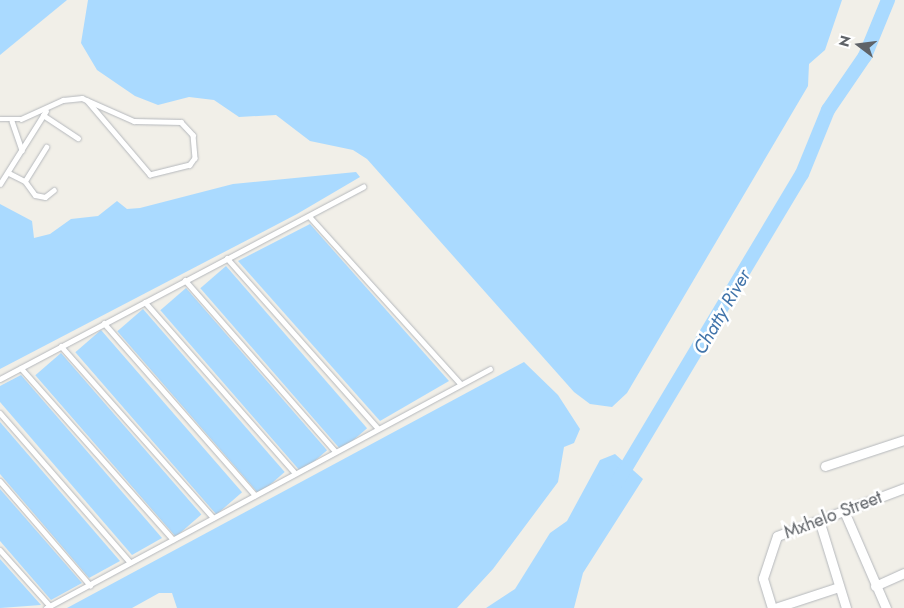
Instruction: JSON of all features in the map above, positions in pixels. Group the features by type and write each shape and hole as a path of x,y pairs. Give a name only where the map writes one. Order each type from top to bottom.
{"street":[{"path":"825,466 904,440"},
{"name":"Mxhelo Street","path":"774,608 763,578 774,540 786,529 819,520 904,488"},
{"path":"844,511 874,586 886,608"},
{"path":"819,520 836,588 846,608"},
{"path":"874,586 904,573"},
{"path":"774,608 836,588"}],"lane":[{"path":"0,119 12,121 47,110 71,98 87,100 134,121 181,122 193,135 195,158 190,165 150,175 87,100"},
{"path":"0,184 9,173 47,110"},
{"path":"43,115 78,138"},
{"path":"12,121 22,150"},
{"path":"24,181 46,147"},
{"path":"9,173 24,181 39,196 54,190"},
{"path":"0,379 227,258 310,217 363,187"},
{"path":"310,217 461,384"},
{"path":"227,258 378,428"},
{"path":"186,280 335,451"},
{"path":"145,302 295,473"},
{"path":"104,324 255,494"},
{"path":"61,346 213,517"},
{"path":"20,368 173,539"},
{"path":"0,550 48,607 490,369"},
{"path":"0,413 130,562"},
{"path":"0,481 90,585"}],"water":[{"path":"0,0 67,0 0,55"},
{"path":"88,0 842,0 825,50 809,64 808,86 627,393 612,407 590,404 574,392 367,159 353,150 310,141 276,115 239,117 214,100 189,97 158,105 135,96 97,70 81,43"},
{"path":"356,172 360,177 297,214 0,369 0,204 32,221 34,238 50,234 71,219 98,216 117,201 127,209 140,208 233,184"},
{"path":"310,224 449,381 380,421 238,261"},
{"path":"226,266 367,428 341,451 200,288"},
{"path":"186,288 327,450 301,473 160,310"},
{"path":"143,309 285,472 259,494 117,331"},
{"path":"101,330 242,492 216,515 75,352"},
{"path":"61,353 201,515 176,537 35,375"},
{"path":"524,362 558,395 580,429 574,443 564,447 558,482 493,569 457,608 177,608 172,593 159,593 132,608 67,608"},
{"path":"21,375 162,538 132,555 0,402 0,386"},
{"path":"0,422 120,561 89,578 0,474"},
{"path":"615,454 643,479 583,573 574,608 486,608 515,589 550,533 567,521 600,460"},
{"path":"0,489 82,583 51,600 0,541"},
{"path":"0,559 41,605 0,608"}],"waterway":[{"name":"Chatty River","path":"618,481 802,174 828,110 865,56 888,0"}]}
